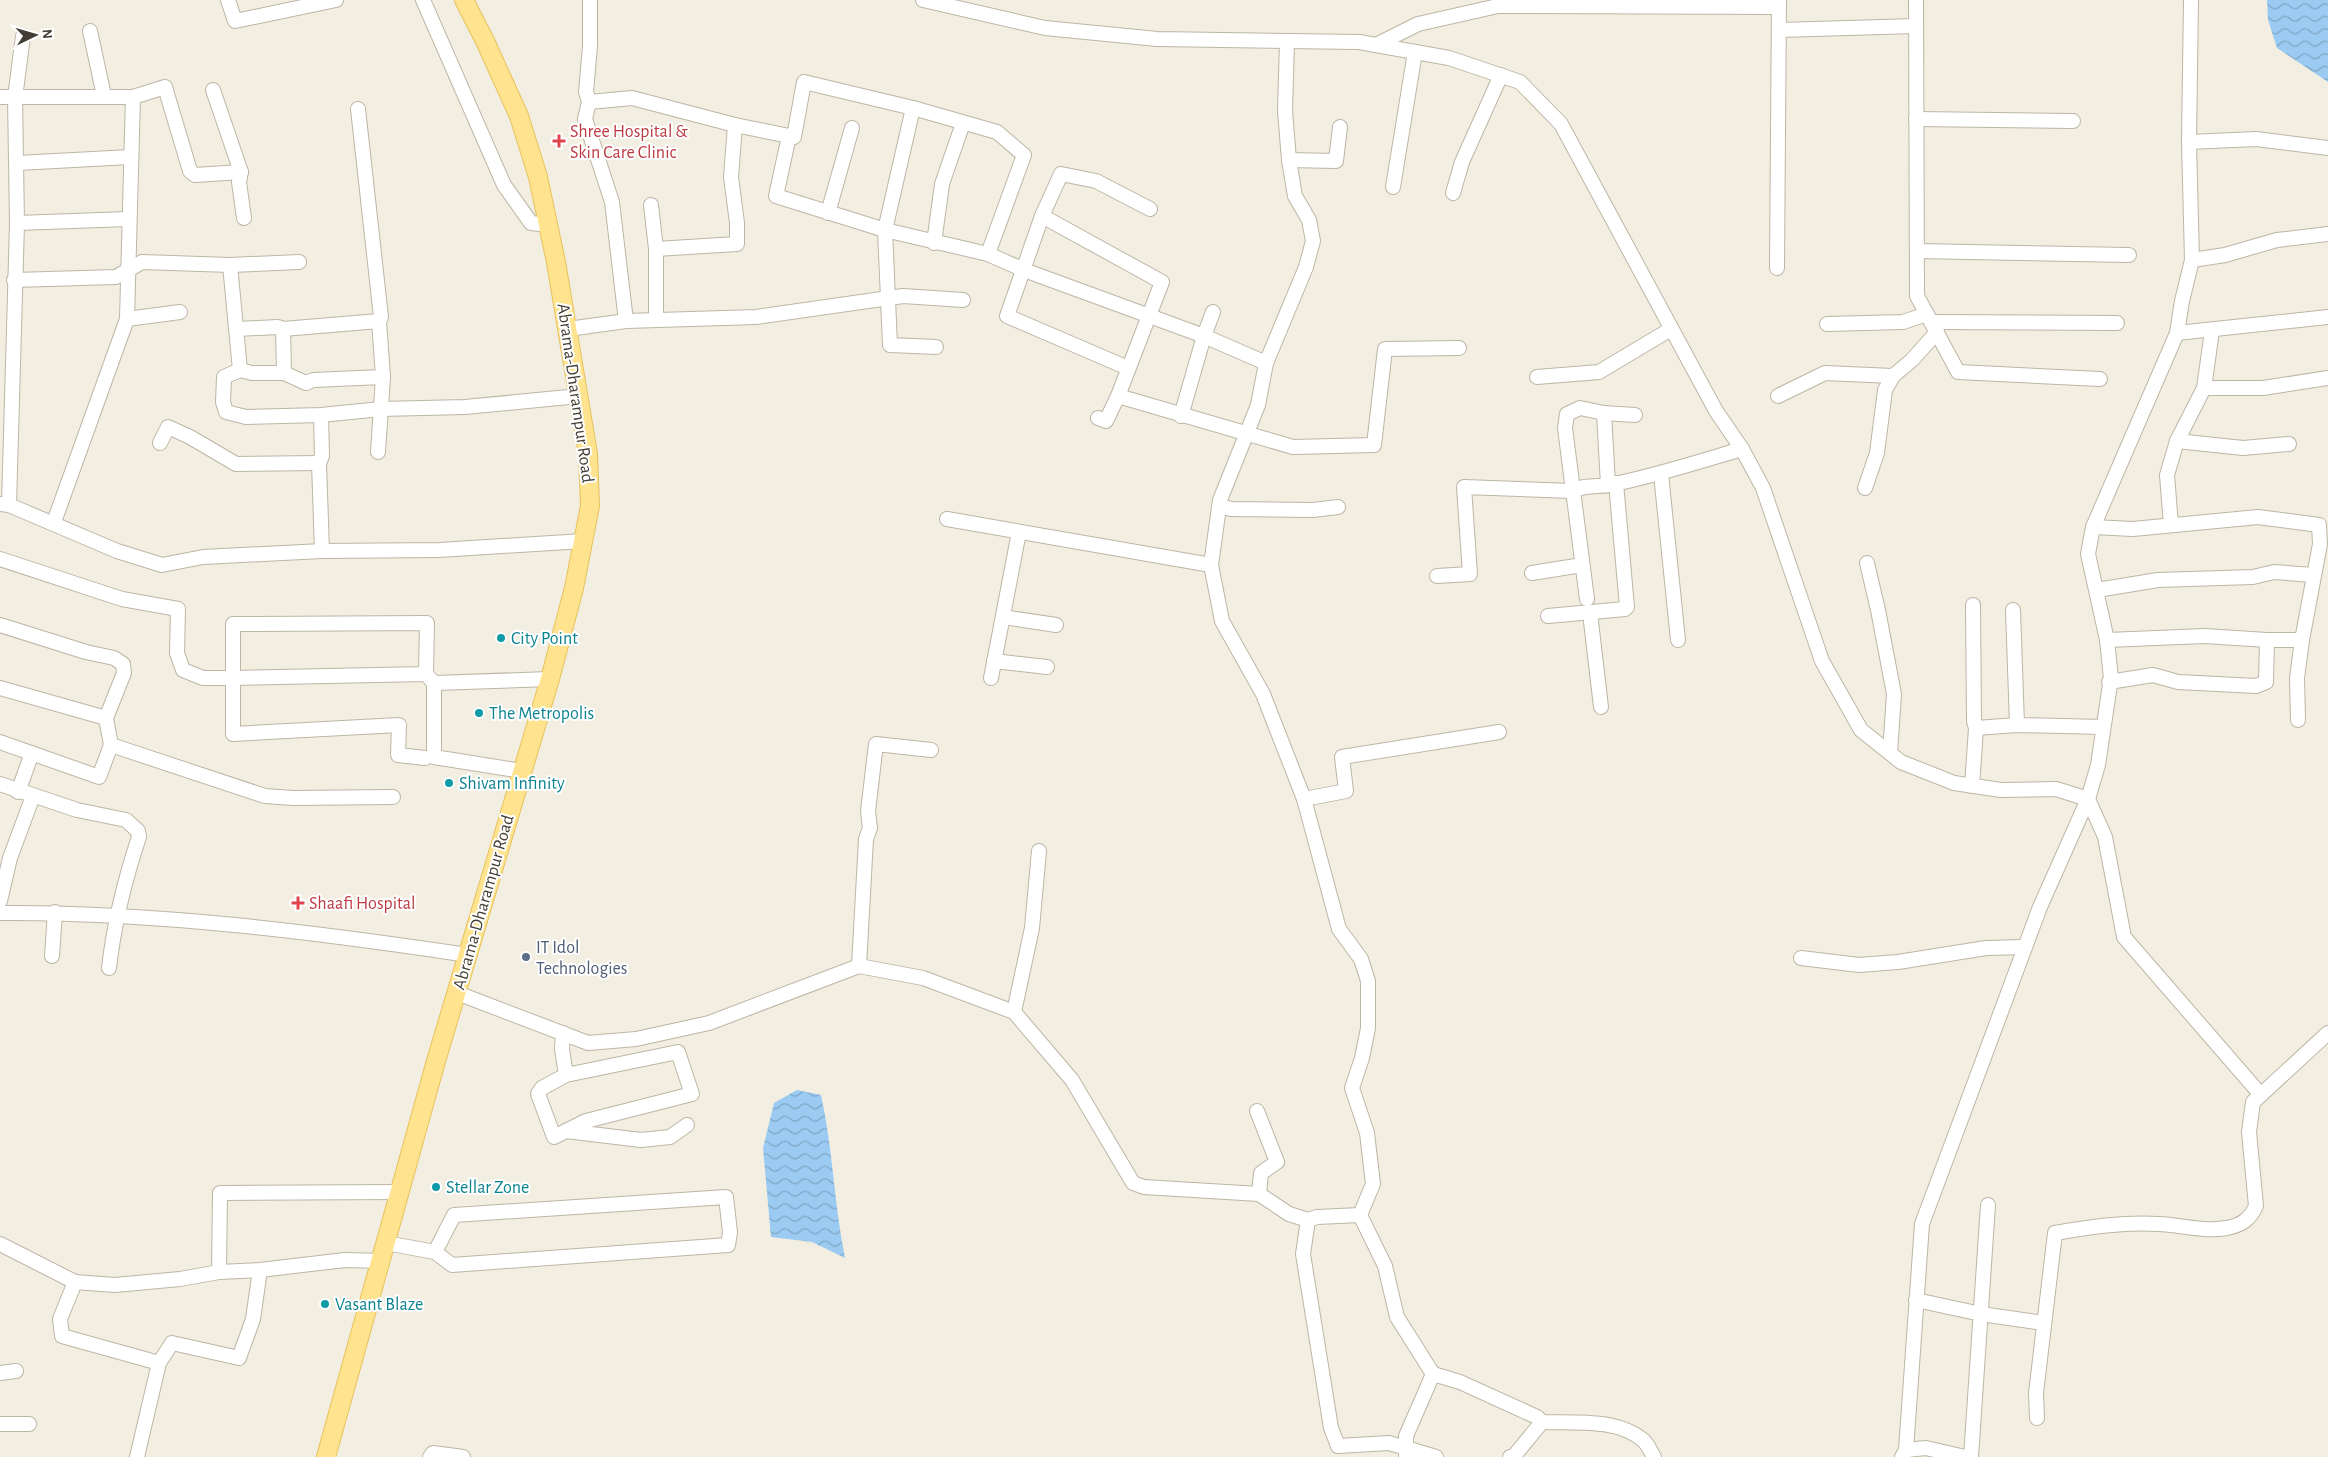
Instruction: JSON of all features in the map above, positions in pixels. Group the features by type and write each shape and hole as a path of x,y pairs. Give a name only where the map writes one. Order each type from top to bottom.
{"main road":[{"name":"Abrama-Dharampur Road","path":"326,1457 456,993 550,680 574,588 590,506 588,454 579,396 549,225 538,177 519,116 485,40 464,0"}],"street":[{"path":"228,0 235,21 329,1"},
{"path":"424,0 504,185 531,223 549,225"},
{"path":"590,0 590,46 586,92 589,102 585,118 612,202 626,321"},
{"path":"923,0 1045,28 1157,40 1358,42 1449,58 1520,82 1561,124 1716,411 1742,449 1763,488 1822,661 1861,730 1901,762 1954,783 2001,790 2056,789 2088,799 2105,838 2124,936 2261,1095"},
{"path":"1916,0 1917,296 1958,372 2100,379"},
{"path":"1965,1457 1926,1448 1904,1453 1922,1224 2025,947 2088,799 2098,765 2109,682 2107,640 2088,554 2093,527 2177,333 2182,300 2192,260 2189,142 2191,0"},
{"path":"1376,46 1418,24 1498,6 1779,4 1777,268"},
{"path":"1778,30 1916,26"},
{"path":"90,31 104,96"},
{"path":"23,36 15,98 18,163 17,223 5,505 54,522 118,551 162,566 203,557 322,551 439,550 583,541"},
{"path":"1287,41 1285,111 1289,160 1295,196 1309,220 1313,241 1306,267 1266,363 1258,405 1248,434 1220,500 1211,565 1222,621 1263,694 1304,799 1339,929 1361,959 1368,981 1368,1028 1352,1088 1367,1134 1373,1184 1360,1215 1385,1266 1398,1317 1433,1374 1460,1382 1537,1417 1542,1422 1597,1423 1628,1431 1644,1441 1654,1457"},
{"path":"1393,187 1415,52"},
{"path":"1453,193 1462,162 1501,75"},
{"path":"589,102 632,98 735,125 794,137 804,82 913,108 997,132 1024,155 988,254"},
{"path":"0,97 133,97 164,87 190,171 195,175 242,172"},
{"path":"213,90 242,172 239,182 244,218"},
{"path":"54,522 127,319 128,219 133,97"},
{"path":"913,108 885,230 890,345 936,347"},
{"path":"358,109 381,317 379,321 383,377 378,452"},
{"path":"1916,119 2073,121"},
{"path":"934,243 942,184 963,123"},
{"path":"656,249 738,244 731,178 735,125"},
{"path":"1289,160 1336,161 1340,127"},
{"path":"828,213 852,128"},
{"path":"789,136 776,196 885,230 934,243 988,254 1024,270 1204,336 1266,363"},
{"path":"2189,142 2256,139 2328,148"},
{"path":"18,163 130,157"},
{"path":"1128,368 1007,316 1042,216 1060,174 1096,181 1150,209"},
{"path":"651,205 656,249 656,320"},
{"path":"1042,216 1162,282 1118,396 1106,421 1098,418"},
{"path":"17,223 128,219"},
{"path":"2192,260 2225,255 2278,240 2328,234"},
{"path":"1917,251 2129,255"},
{"path":"14,280 116,277 128,268 142,262 230,265 299,262"},
{"path":"230,265 240,370"},
{"path":"568,329 626,321 756,317 888,300 903,296 963,300"},
{"path":"127,319 180,312"},
{"path":"1181,416 1204,336 1213,312"},
{"path":"2177,333 2212,331 2328,317"},
{"path":"237,329 278,327 283,329 379,321"},
{"path":"1827,324 1903,322 2117,323"},
{"path":"1865,488 1877,453 1885,390 1893,376 1912,360 1932,322"},
{"path":"283,329 284,373"},
{"path":"1538,377 1599,372 1671,329"},
{"path":"2171,525 2167,475 2177,441 2204,388 2212,331"},
{"path":"1118,396 1292,447 1374,445 1386,349 1459,348"},
{"path":"383,377 313,380 306,383 284,373 252,374 240,370 224,377 223,402 226,412 246,417 321,415 381,408 465,407 579,396"},
{"path":"1778,396 1825,373 1893,376"},
{"path":"2204,388 2263,388 2328,378"},
{"path":"1587,598 1565,428 1567,414 1580,408 1604,413 1635,415"},
{"path":"1548,616 1590,613 1625,609 1627,607 1604,413"},
{"path":"321,415 322,456 319,463 322,551"},
{"path":"160,443 168,427 190,437 236,464 319,463"},
{"path":"2177,441 2243,448 2289,444"},
{"path":"1437,576 1470,574 1464,487 1573,491 1579,487 1612,484 1661,474 1742,449"},
{"path":"1661,474 1678,640"},
{"path":"1220,506 1231,509 1338,507"},
{"path":"2093,527 2133,529 2258,517 2317,523 2321,530 2320,544 2312,575 2313,586 2302,640 2297,678 2298,720"},
{"path":"947,519 1211,565"},
{"path":"991,678 1019,532"},
{"path":"0,559 122,599 178,609 177,653 183,670 202,678 550,680"},
{"path":"1866,563 1878,610 1894,694 1890,753"},
{"path":"1532,573 1582,565"},
{"path":"2097,590 2158,580 2252,577 2274,572 2312,575"},
{"path":"1972,786 1976,728 1974,721 1974,605"},
{"path":"2013,610 2017,725"},
{"path":"1590,613 1601,707"},
{"path":"1003,617 1056,625"},
{"path":"425,758 398,755 399,725 233,734 233,624 427,623 434,757 522,771"},
{"path":"0,625 86,652 114,658 123,664 124,673 106,718 111,745 99,776 0,742"},
{"path":"2107,640 2205,636 2302,640"},
{"path":"2109,682 2153,675 2178,682 2256,686 2266,682 2267,640"},
{"path":"994,661 1047,668"},
{"path":"0,688 106,718"},
{"path":"1976,728 2017,725 2103,727"},
{"path":"1304,799 1346,791 1342,757 1500,732"},
{"path":"859,966 866,839 870,828 868,811 876,744 931,750"},
{"path":"111,745 265,796 293,798 393,797"},
{"path":"18,792 32,753"},
{"path":"0,784 18,792 77,810 126,820 138,831 139,837 120,914 114,928 109,968"},
{"path":"0,901 10,858 33,796"},
{"path":"1014,1012 1032,928 1039,851"},
{"path":"0,912 120,914 386,942 468,955"},
{"path":"52,956 55,912"},
{"path":"1801,958 1859,965 1898,962 1986,948 2025,947"},
{"path":"456,993 588,1043 636,1038 708,1023 859,966 923,978 1014,1012 1072,1080 1133,1183 1144,1187 1259,1194 1289,1214 1308,1220 1317,1217 1360,1215"},
{"path":"563,1033 562,1049 566,1075"},
{"path":"2037,1418 2036,1393 2055,1233 2095,1226 2159,1224 2197,1229 2228,1228 2246,1222 2252,1216 2256,1206 2249,1132 2253,1102 2328,1033"},
{"path":"678,1052 692,1094 586,1121 554,1137 538,1094 542,1088 566,1075 678,1052"},
{"path":"1257,1111 1277,1162 1261,1173 1259,1194"},
{"path":"566,1131 641,1140 670,1137 687,1125"},
{"path":"219,1272 220,1193 400,1192"},
{"path":"386,1243 435,1252 452,1265 728,1245 730,1232 728,1208 726,1197 454,1216 435,1252"},
{"path":"1971,1457 1988,1205"},
{"path":"1308,1220 1303,1254 1331,1428 1338,1446 1389,1443 1406,1452 1436,1457"},
{"path":"0,1244 75,1282 115,1286 180,1279 219,1272 260,1270 345,1260 382,1260"},
{"path":"137,1457 159,1363 172,1343 239,1358 253,1319 260,1270"},
{"path":"75,1282 60,1319 62,1336 159,1363"},
{"path":"1916,1300 1981,1314 2043,1323"},
{"path":"0,1373 16,1371"},
{"path":"1406,1452 1406,1436 1433,1374"},
{"path":"1510,1457 1514,1456 1542,1422"},
{"path":"0,1424 29,1424"},
{"path":"430,1457 433,1453 462,1457"}],"water":[{"path":"2267,0 2328,0 2328,82 2277,48 2268,20"},
{"path":"797,1090 821,1095 845,1258 812,1242 771,1237 763,1148 774,1103"}],"place":[{"name":"Shree Hospital & Skin Care Clinic","path":"559,141"},
{"name":"City Point","path":"501,638"},
{"name":"The Metropolis","path":"479,713"},
{"name":"Shivam Infinity","path":"449,783"},
{"name":"Shaafi Hospital","path":"298,903"},
{"name":"IT Idol Technologies","path":"526,957"},
{"name":"Stellar Zone","path":"436,1187"},
{"name":"Vasant Blaze","path":"325,1304"}]}
